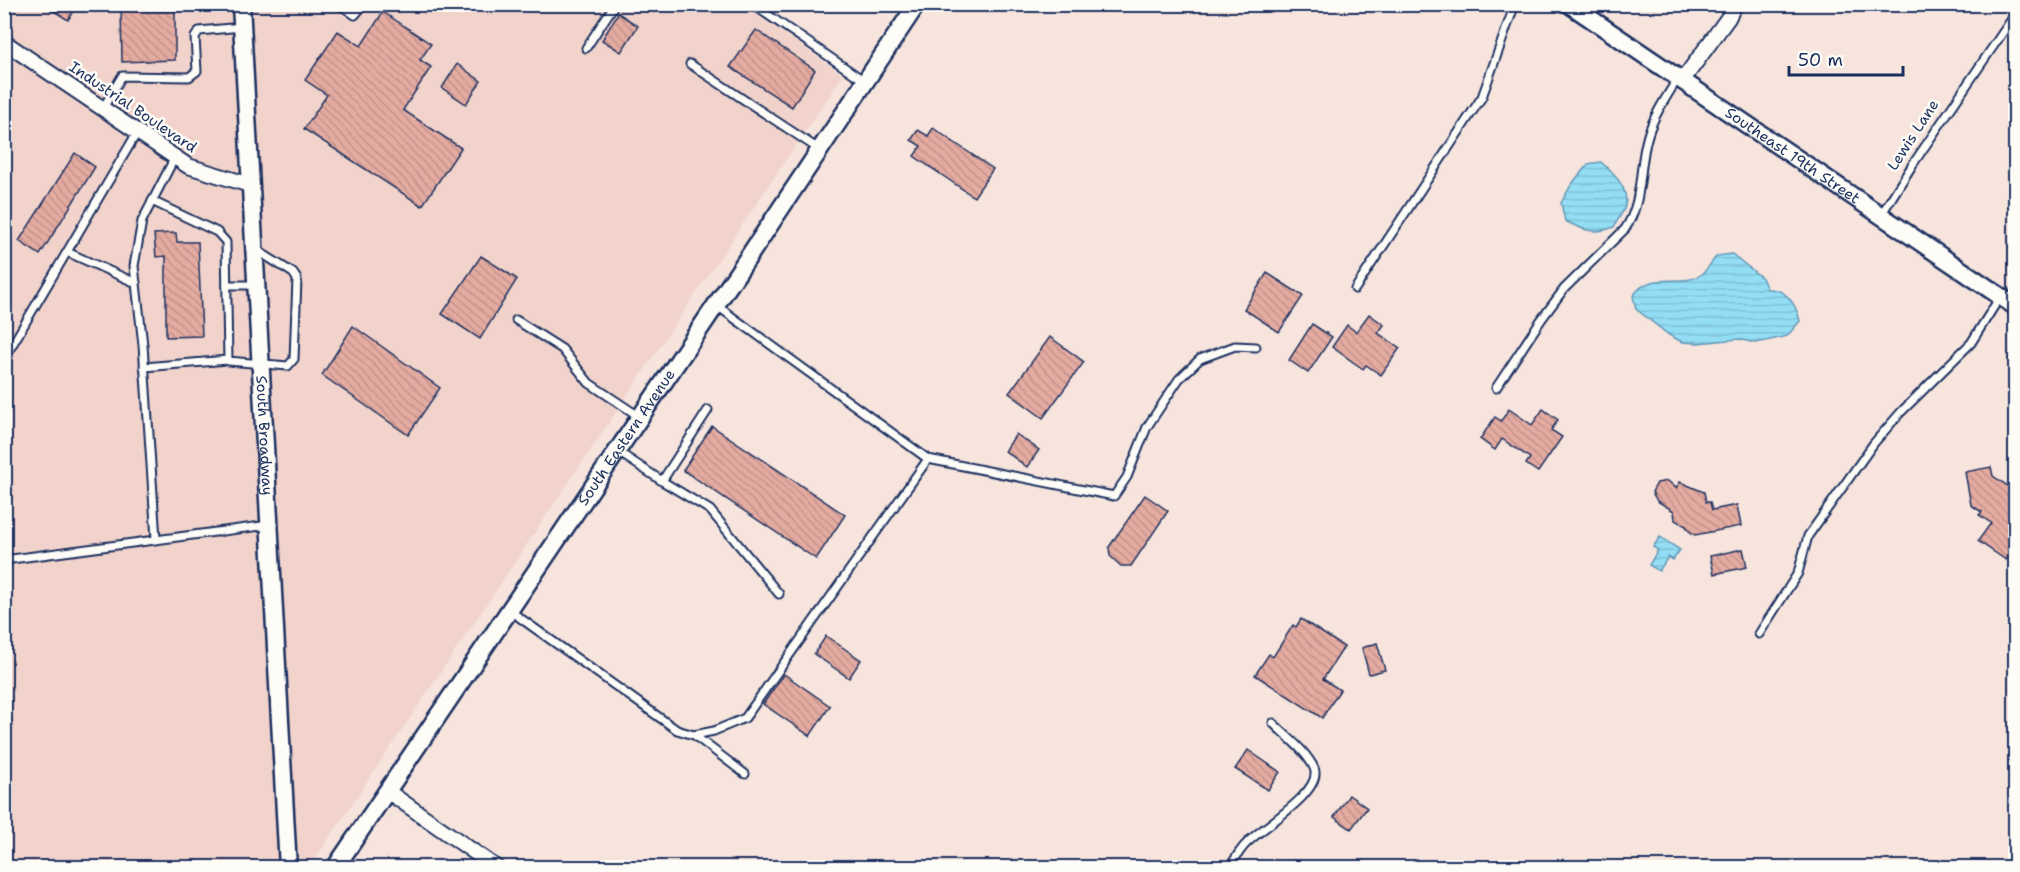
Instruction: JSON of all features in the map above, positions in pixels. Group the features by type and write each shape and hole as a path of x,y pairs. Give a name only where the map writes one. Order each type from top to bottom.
{"street":[{"name":"South Broadway","path":"241,4 288,867"},
{"name":"South Eastern Avenue","path":"335,867 917,4"},
{"name":"Southeast 19th Street","path":"1569,4 2016,307"},
{"path":"1680,80 1728,18 1735,4"},
{"name":"Industrial Boulevard","path":"4,42 188,165 250,185"},
{"path":"387,792 497,867"}],"lane":[{"path":"339,4 356,15 364,4"},
{"path":"586,48 615,4"},
{"path":"752,4 866,82"},
{"path":"1355,290 1482,97 1515,4"},
{"name":"Lewis Lane","path":"1881,215 2016,13"},
{"path":"103,108 122,76 189,77 197,71 195,37 199,30 242,27"},
{"path":"690,64 820,150"},
{"path":"1496,388 1564,289 1626,229 1633,218 1639,200 1641,166 1648,135 1657,113 1680,80"},
{"path":"4,359 138,131"},
{"path":"156,540 144,367 134,266 142,221 175,157"},
{"path":"152,201 217,232 226,243 228,360"},
{"path":"144,367 228,360 288,366 294,359 297,279 292,273 254,249"},
{"path":"67,252 136,283"},
{"path":"227,285 256,285"},
{"path":"1759,634 1798,573 1808,536 1874,443 1901,412 1971,343 2000,297"},
{"path":"716,305 928,459 1114,496 1127,477 1147,427 1179,379 1200,359 1235,346 1256,348"},
{"path":"516,320 562,349 589,383 640,417"},
{"path":"662,481 708,410"},
{"path":"617,451 710,510 779,594"},
{"path":"694,735 714,731 745,718 928,459"},
{"path":"4,560 269,525"},
{"path":"509,610 677,730 694,735 745,774"},
{"path":"1230,867 1238,853 1250,840 1309,792 1316,779 1315,771 1309,760 1273,723"}],"shaded area":[{"path":"5,5 744,5 843,75 315,859 246,868 5,868"}],"water":[{"path":"1601,162 1623,187 1626,199 1623,211 1614,227 1594,231 1565,221 1561,203 1571,185 1588,164"},
{"path":"1732,254 1762,278 1767,289 1780,291 1793,303 1800,321 1787,336 1755,343 1739,339 1698,343 1682,342 1669,335 1636,309 1633,296 1649,283 1694,278 1702,274 1717,256"},
{"path":"1660,537 1680,550 1673,560 1668,557 1659,571 1649,565 1658,550 1653,547"}],"building":[{"path":"43,4 78,4 68,20"},
{"path":"175,6 175,60 122,62 121,7"},
{"path":"383,12 431,44 420,60 431,67 403,110 461,148 422,206 304,129 327,95 305,80 338,31 361,46"},
{"path":"618,13 638,26 621,52 602,40"},
{"path":"756,30 815,70 792,107 730,67"},
{"path":"457,64 481,81 466,104 442,88"},
{"path":"933,128 993,169 974,197 914,156 921,146 911,140 918,130 928,136"},
{"path":"75,153 95,167 40,255 19,241"},
{"path":"176,233 177,242 198,242 202,336 166,337 166,256 156,257 154,234"},
{"path":"481,256 517,279 480,339 442,314"},
{"path":"1267,273 1303,296 1279,332 1244,309"},
{"path":"1369,314 1384,325 1378,333 1400,348 1381,375 1366,365 1363,369 1332,347 1347,325 1356,332"},
{"path":"1312,324 1332,337 1308,373 1289,360"},
{"path":"353,326 440,388 408,435 322,375"},
{"path":"1050,337 1084,362 1043,418 1009,393"},
{"path":"1509,409 1532,425 1543,409 1558,420 1551,430 1562,437 1538,472 1526,464 1530,458 1502,439 1495,450 1480,439 1495,417 1501,421"},
{"path":"712,426 845,515 816,559 683,470"},
{"path":"1016,434 1039,450 1027,467 1005,451"},
{"path":"1991,467 1993,476 2012,489 2008,495 2016,501 2016,545 2006,560 1978,541 1991,523 1979,515 1982,512 1971,505 1965,472"},
{"path":"1668,481 1676,488 1680,482 1704,492 1706,502 1710,502 1712,510 1737,505 1741,526 1695,535 1675,520 1674,511 1657,501 1652,492 1657,483"},
{"path":"1145,495 1168,511 1131,566 1121,566 1110,556 1109,547"},
{"path":"1743,549 1747,567 1714,574 1710,556"},
{"path":"1301,619 1344,647 1323,679 1340,690 1322,718 1255,675 1269,654 1273,657 1293,625 1296,627"},
{"path":"826,636 861,660 849,678 814,654"},
{"path":"1377,643 1385,670 1369,674 1362,648"},
{"path":"784,674 830,706 810,736 763,704"},
{"path":"1248,750 1280,772 1268,790 1235,769"},
{"path":"1349,795 1367,808 1351,829 1334,817"}]}
